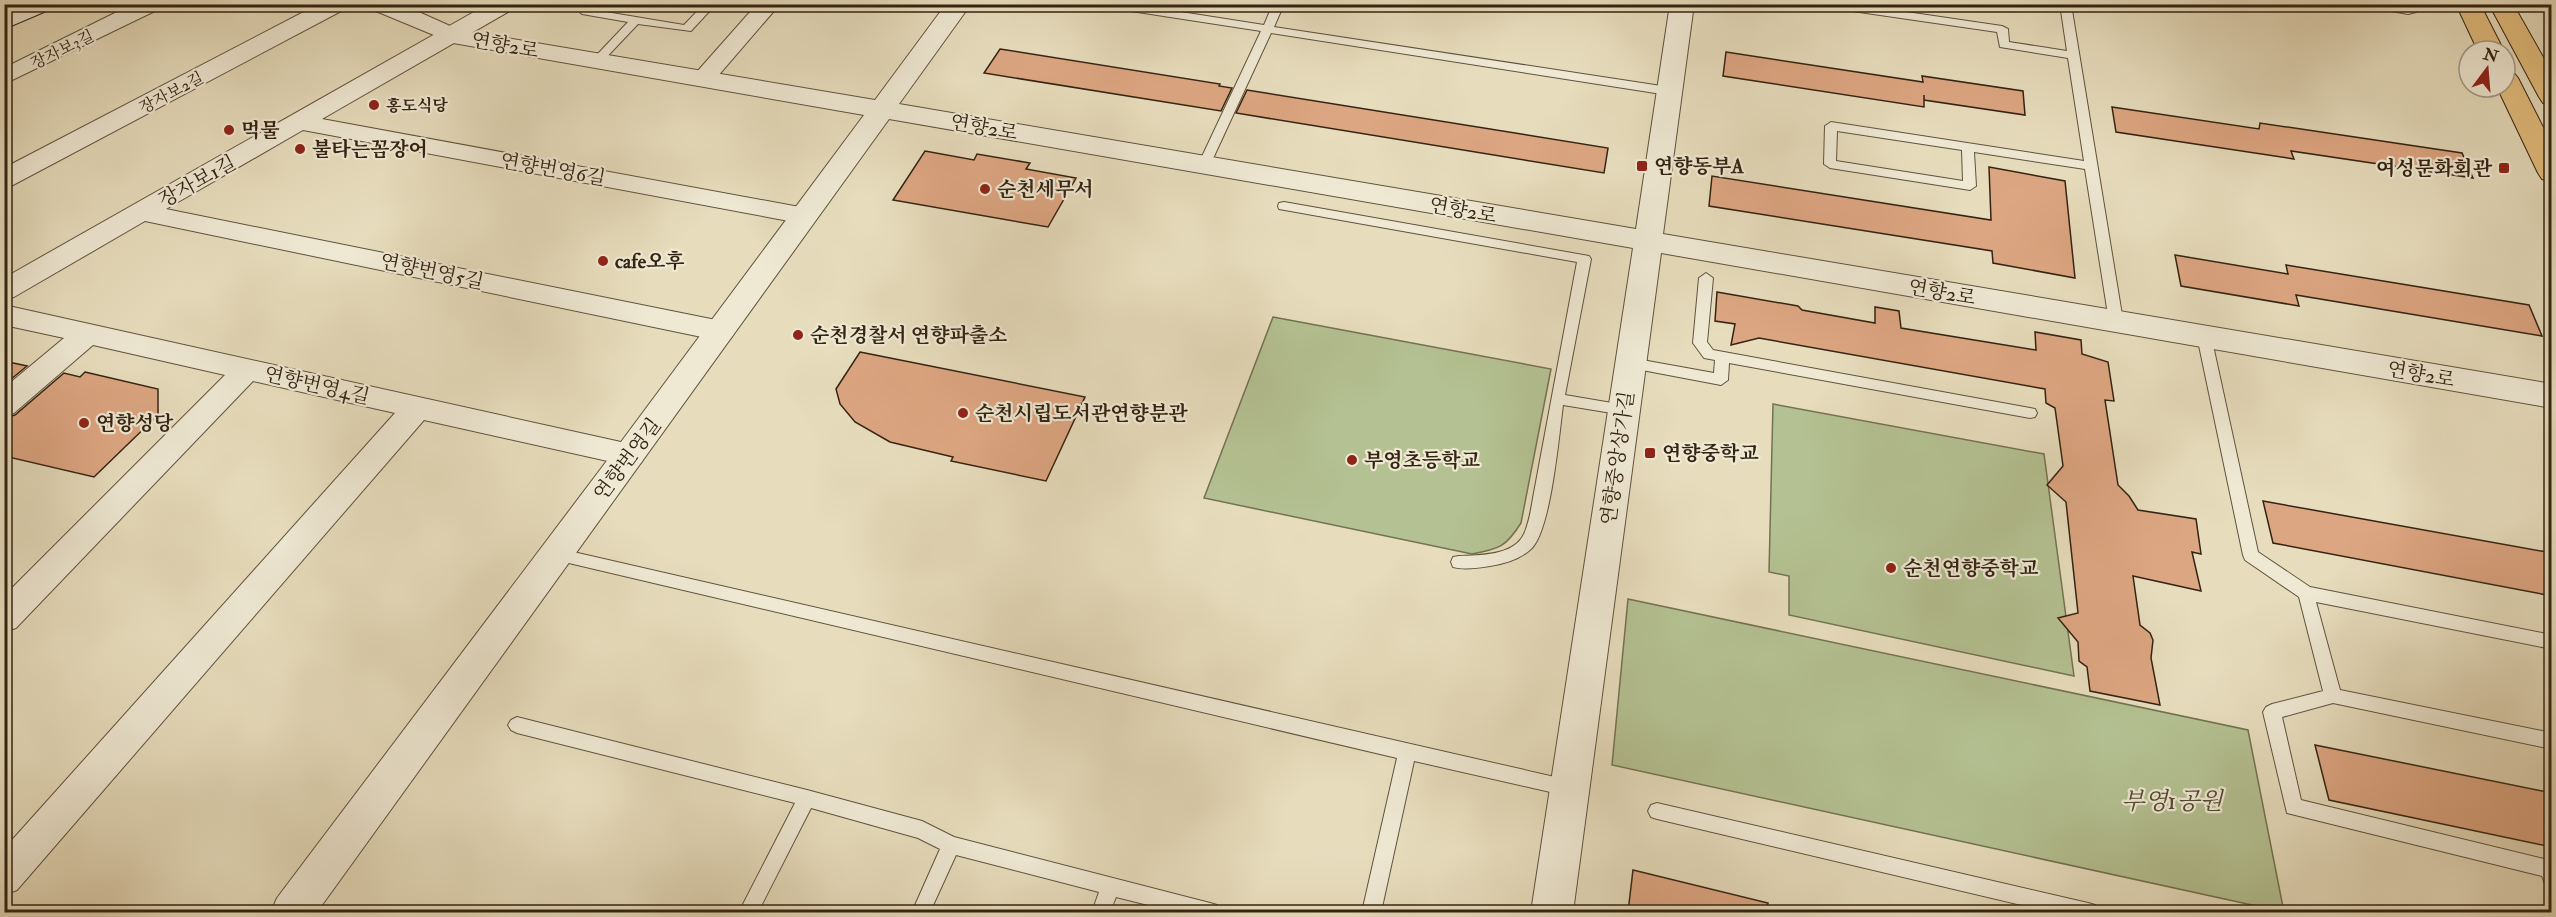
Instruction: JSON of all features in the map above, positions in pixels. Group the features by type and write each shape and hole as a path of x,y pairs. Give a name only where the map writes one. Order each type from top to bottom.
{"main road":[{"path":"2468,4 2486,39"},
{"path":"2501,4 2552,98"},
{"path":"2516,99 2552,172"}],"street":[{"path":"4,22 42,4"},
{"name":"장자보3길","path":"4,77 151,4"},
{"name":"장자보2길","path":"4,179 337,4"},
{"name":"연향2로","path":"380,4 453,36 2552,396"},
{"name":"장자보1길","path":"4,290 506,4"},
{"path":"703,79 769,4"},
{"name":"연향번영길","path":"292,912 884,110 959,4"},
{"name":"연향중앙상가길","path":"1552,912 1682,4"},
{"name":"연향번영6길","path":"300,122 805,216"},
{"name":"연향번영5길","path":"142,212 721,331"},
{"name":"연향번영4길","path":"4,315 630,455"},
{"path":"4,405 87,334"},
{"path":"4,618 247,370"},
{"path":"4,877 417,408"}],"lane":[{"path":"594,4 586,12 687,30 711,4"},
{"path":"1105,4 1668,91"},
{"path":"1204,165 1279,4"},
{"path":"1530,4 1549,7"},
{"path":"1825,4 2002,29 2004,45 2073,55"},
{"path":"2065,4 2116,321"},
{"path":"597,61 636,20"},
{"path":"1968,147 1970,186 1830,164 1831,126 1968,147 2091,166"},
{"path":"1284,206 1584,259 1537,518 1529,541 1516,552 1486,561 1459,562"},
{"path":"1707,278 1700,343 1709,354 2030,413"},
{"path":"2204,336 2251,555 2306,593 2552,642"},
{"path":"1631,363 1721,380 1722,357"},
{"path":"1557,399 1624,410"},
{"path":"556,554 1569,788"},
{"path":"2306,593 2332,696"},
{"path":"2552,741 2332,696 2272,712 2294,807 2548,869 2552,878"},
{"path":"517,726 807,798 922,830 951,845 1210,912"},
{"path":"1371,912 1407,752"},
{"path":"748,912 807,798"},
{"path":"1657,811 2088,912"},
{"path":"921,912 951,845"},
{"path":"1101,912 1110,887"}],"green space":[{"path":"1273,317 1551,369 1521,523 1511,537 1501,546 1472,554 1204,498"},
{"path":"1773,404 2044,454 2074,676 1789,615 1789,576 1769,572"},
{"name":"부영1공원","path":"1628,599 2248,730 2284,912 1612,765"}],"building":[{"path":"1000,49 1220,84 1219,86 1232,88 1221,111 984,73"},
{"path":"1726,52 1923,82 1922,76 2023,91 2025,115 1924,100 1924,107 1723,76"},
{"path":"1247,90 1608,148 1604,173 1236,113"},
{"path":"2112,107 2259,129 2260,123 2462,153 2473,178 2291,151 2294,159 2116,132"},
{"name":"순천세무서","path":"925,151 974,160 977,154 1030,163 1026,169 1076,178 1048,227 893,200"},
{"path":"1989,167 2065,181 2075,278 1993,263 1992,251 1709,206 1712,176 1991,220"},
{"path":"2175,255 2288,274 2286,265 2529,305 2542,336 2296,295 2299,306 2181,286"},
{"path":"1717,292 1798,306 1802,310 1875,323 1875,307 1899,311 1901,328 2036,350 2035,332 2081,340 2082,354 2108,362 2114,401 2105,400 2118,485 2138,510 2196,519 2201,554 2192,552 2201,591 2133,576 2140,625 2150,633 2153,640 2151,658 2160,705 2090,691 2087,667 2079,661 2078,642 2058,618 2078,613 2066,502 2047,485 2063,466 2055,408 2046,403 2045,389 1759,338 1731,345 1735,324 1715,321"},
{"name":"순천시립도서관연향분관","path":"860,352 1085,397 1046,481 951,461 953,457 890,442 855,422 840,404 836,389"},
{"path":"4,361 27,366 4,385"},
{"name":"연향성당","path":"85,372 158,389 158,415 94,477 4,456 4,418 15,415 64,373 80,377"},
{"path":"2263,501 2552,553 2552,596 2273,543"},
{"path":"2315,745 2552,793 2552,847 2329,800"},
{"path":"1633,870 1768,903 1766,912 1628,912"}],"place":[{"name":"홍도식당","path":"374,105"},
{"name":"먹물","path":"229,130"},
{"name":"불타는꼼장어","path":"300,149"},
{"name":"연향동부A","path":"1642,166"},
{"name":"여성문화회관","path":"2504,168"},
{"name":"순천세무서","path":"985,189"},
{"name":"cafe오후","path":"603,261"},
{"name":"순천경찰서 연향파출소","path":"798,335"},
{"name":"순천시립도서관연향분관","path":"963,413"},
{"name":"연향성당","path":"84,423"},
{"name":"연향중학교","path":"1650,453"},
{"name":"부영초등학교","path":"1352,460"},
{"name":"순천연향중학교","path":"1891,568"}]}
